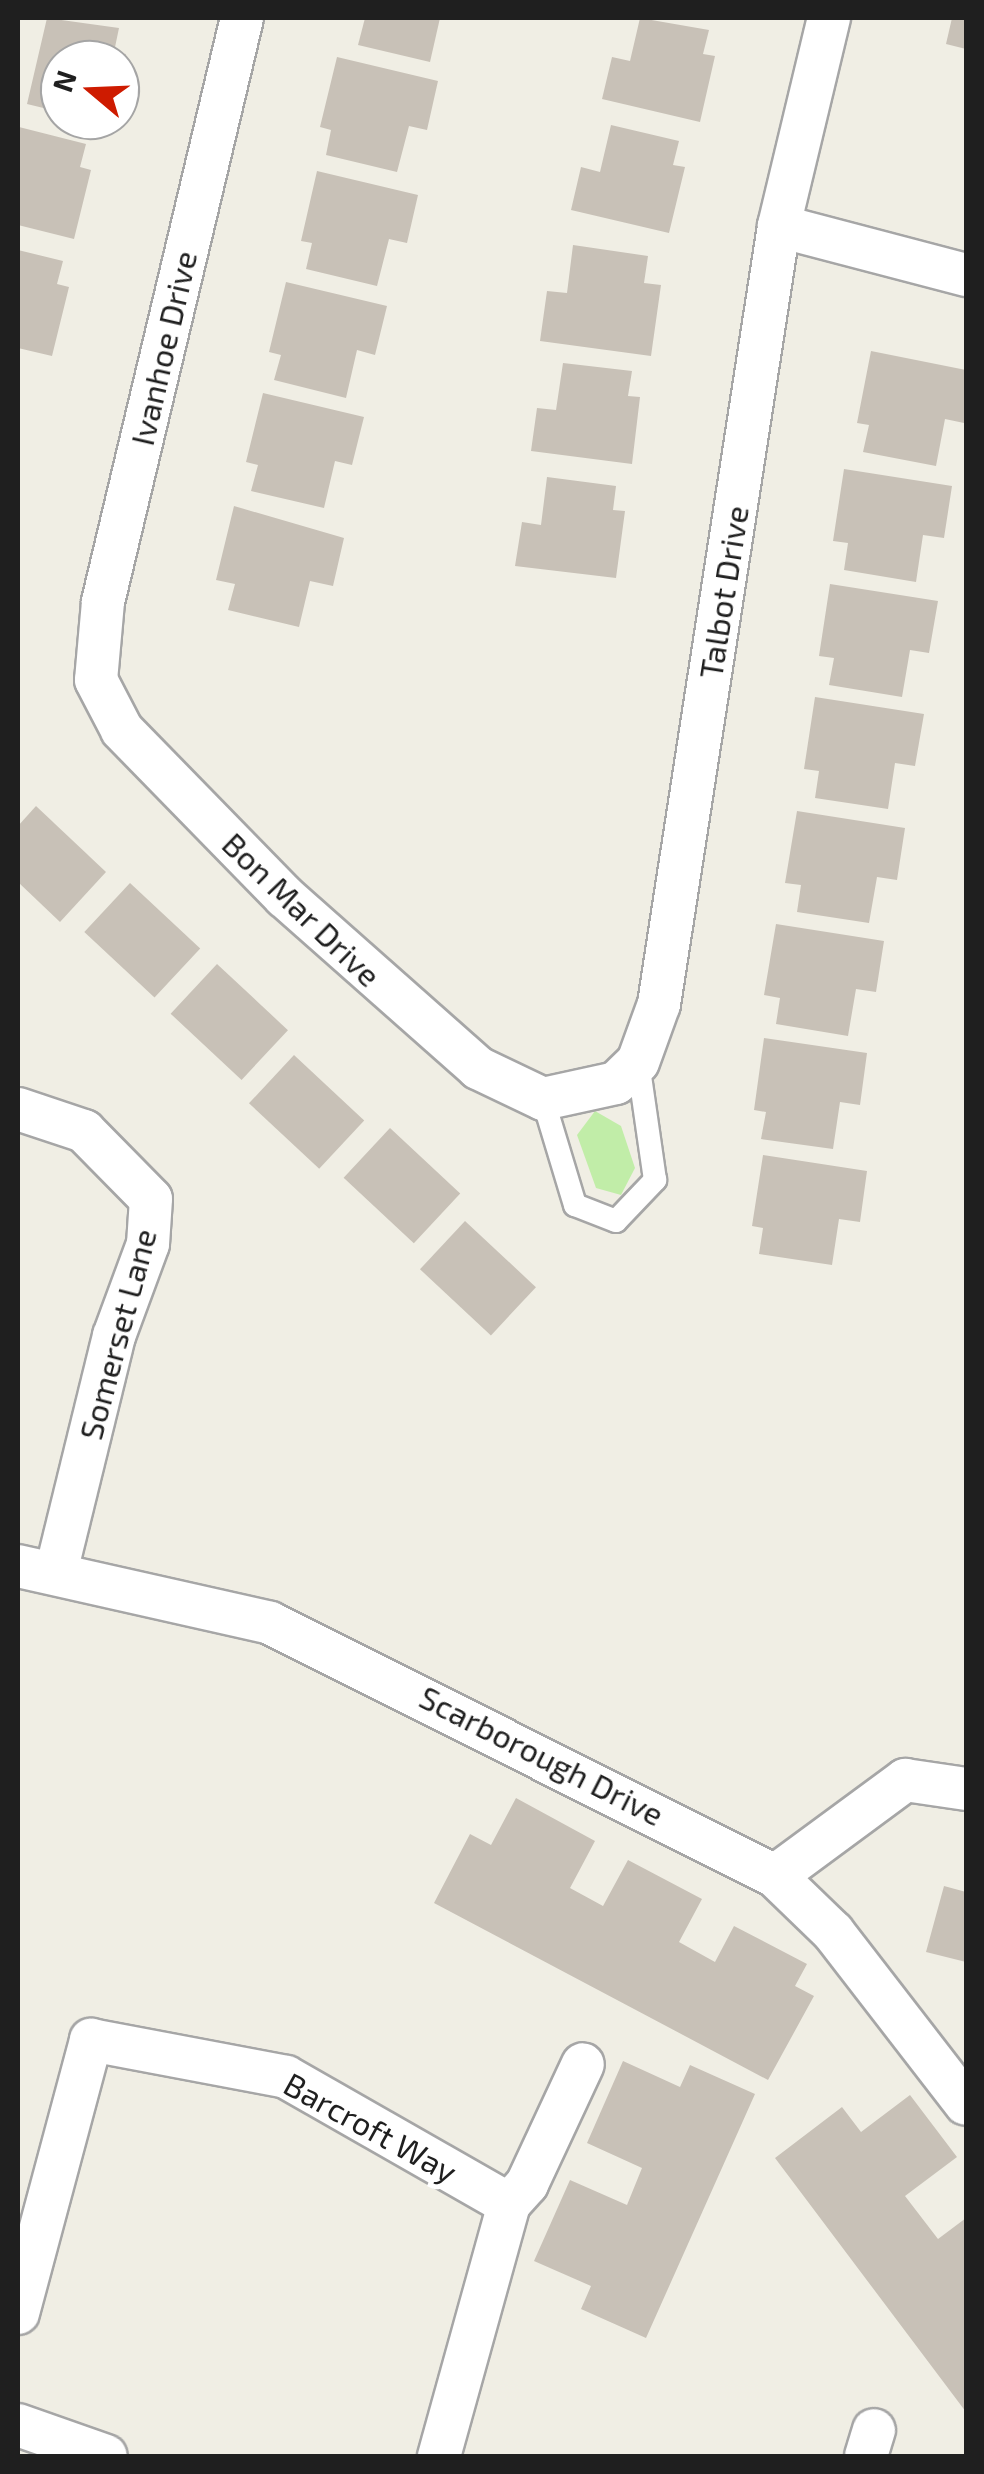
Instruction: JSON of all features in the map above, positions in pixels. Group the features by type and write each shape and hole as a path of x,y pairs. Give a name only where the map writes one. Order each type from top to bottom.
{"street":[{"name":"Ivanhoe Drive","path":"96,680 102,602 242,18"},
{"name":"Talbot Drive","path":"638,1062 659,1004 779,226 829,18"},
{"path":"779,226 966,274"},
{"name":"Bon Mar Drive","path":"96,680 122,730 285,898 478,1068 543,1100"},
{"path":"543,1100 579,1098 638,1062"},
{"name":"Somerset Lane","path":"18,1109 84,1131 151,1199 148,1244 37,1570"},
{"name":"Scarborough Drive","path":"37,1570 270,1622 775,1876 833,1932 966,2104"},
{"path":"775,1876 905,1780 966,1788"},
{"name":"Barcroft Way","path":"18,2313 91,2040 286,2077 509,2204"},
{"path":"439,2456 509,2204 528,2184 583,2064"},
{"path":"18,2425 106,2456"}],"lane":[{"path":"543,1100 576,1206 616,1222 655,1180 638,1062"}],"green space":[{"path":"595,1111 621,1126 635,1168 621,1195 596,1188 577,1135"}],"building":[{"path":"47,18 119,28 116,40 42,40"},
{"path":"365,18 440,18 430,62 358,45"},
{"path":"640,18 709,30 703,54 715,56 700,122 602,99 612,57 630,61"},
{"path":"952,18 966,18 966,49 946,44"},
{"path":"40,48 40,107 27,104"},
{"path":"337,57 438,81 427,130 409,126 397,172 326,155 331,130 320,127"},
{"path":"611,125 679,141 673,165 685,167 669,233 571,210 581,167 600,172"},
{"path":"19,127 40,132 40,140 86,144 80,167 91,170 74,239 18,225"},
{"path":"317,171 418,195 407,243 389,239 377,286 306,269 312,243 301,241"},
{"path":"573,245 648,256 644,283 661,285 651,356 540,341 547,291 567,293"},
{"path":"18,250 63,261 57,284 69,287 52,356 18,348"},
{"path":"286,282 387,306 375,355 357,350 346,398 274,380 281,355 269,352"},
{"path":"871,351 966,370 964,423 945,419 936,466 863,452 869,425 857,423"},
{"path":"563,363 632,371 628,396 640,397 632,464 531,451 537,408 556,410"},
{"path":"263,393 364,417 352,465 335,461 324,508 251,491 258,465 246,462"},
{"path":"844,469 952,486 944,538 923,535 916,582 844,570 848,543 833,541"},
{"path":"547,477 616,486 613,510 625,511 616,578 515,566 522,522 541,525"},
{"path":"234,506 344,538 333,586 310,581 299,627 228,610 235,584 216,580"},
{"path":"830,584 938,601 929,653 910,650 902,697 829,685 834,658 819,656"},
{"path":"815,697 924,714 915,766 895,763 888,809 815,798 819,771 804,769"},
{"path":"36,806 106,872 60,922 18,882 18,826"},
{"path":"797,811 905,828 897,880 877,877 869,923 797,912 801,885 785,883"},
{"path":"130,883 200,948 155,997 84,932"},
{"path":"776,924 884,941 876,992 856,989 848,1036 776,1024 780,998 764,995"},
{"path":"217,964 288,1030 242,1080 171,1014"},
{"path":"764,1038 867,1053 860,1105 840,1102 833,1149 761,1139 766,1112 754,1110"},
{"path":"294,1055 364,1120 319,1169 249,1103"},
{"path":"390,1128 460,1193 414,1243 344,1178"},
{"path":"763,1155 867,1171 860,1222 839,1219 832,1265 759,1254 763,1228 752,1226"},
{"path":"465,1221 536,1287 491,1335 420,1269"},
{"path":"516,1798 595,1841 570,1888 603,1906 628,1860 702,1899 679,1942 715,1962 734,1926 807,1964 795,1986 814,1996 768,2080 434,1903 470,1834 491,1845"},
{"path":"944,1886 966,1892 966,1962 926,1952"},
{"path":"623,2061 680,2087 690,2065 755,2094 646,2338 581,2309 591,2286 534,2261 570,2180 627,2205 642,2168 587,2143"},
{"path":"910,2095 957,2157 905,2196 938,2239 966,2218 966,2412 775,2158 842,2107 861,2132"}]}
